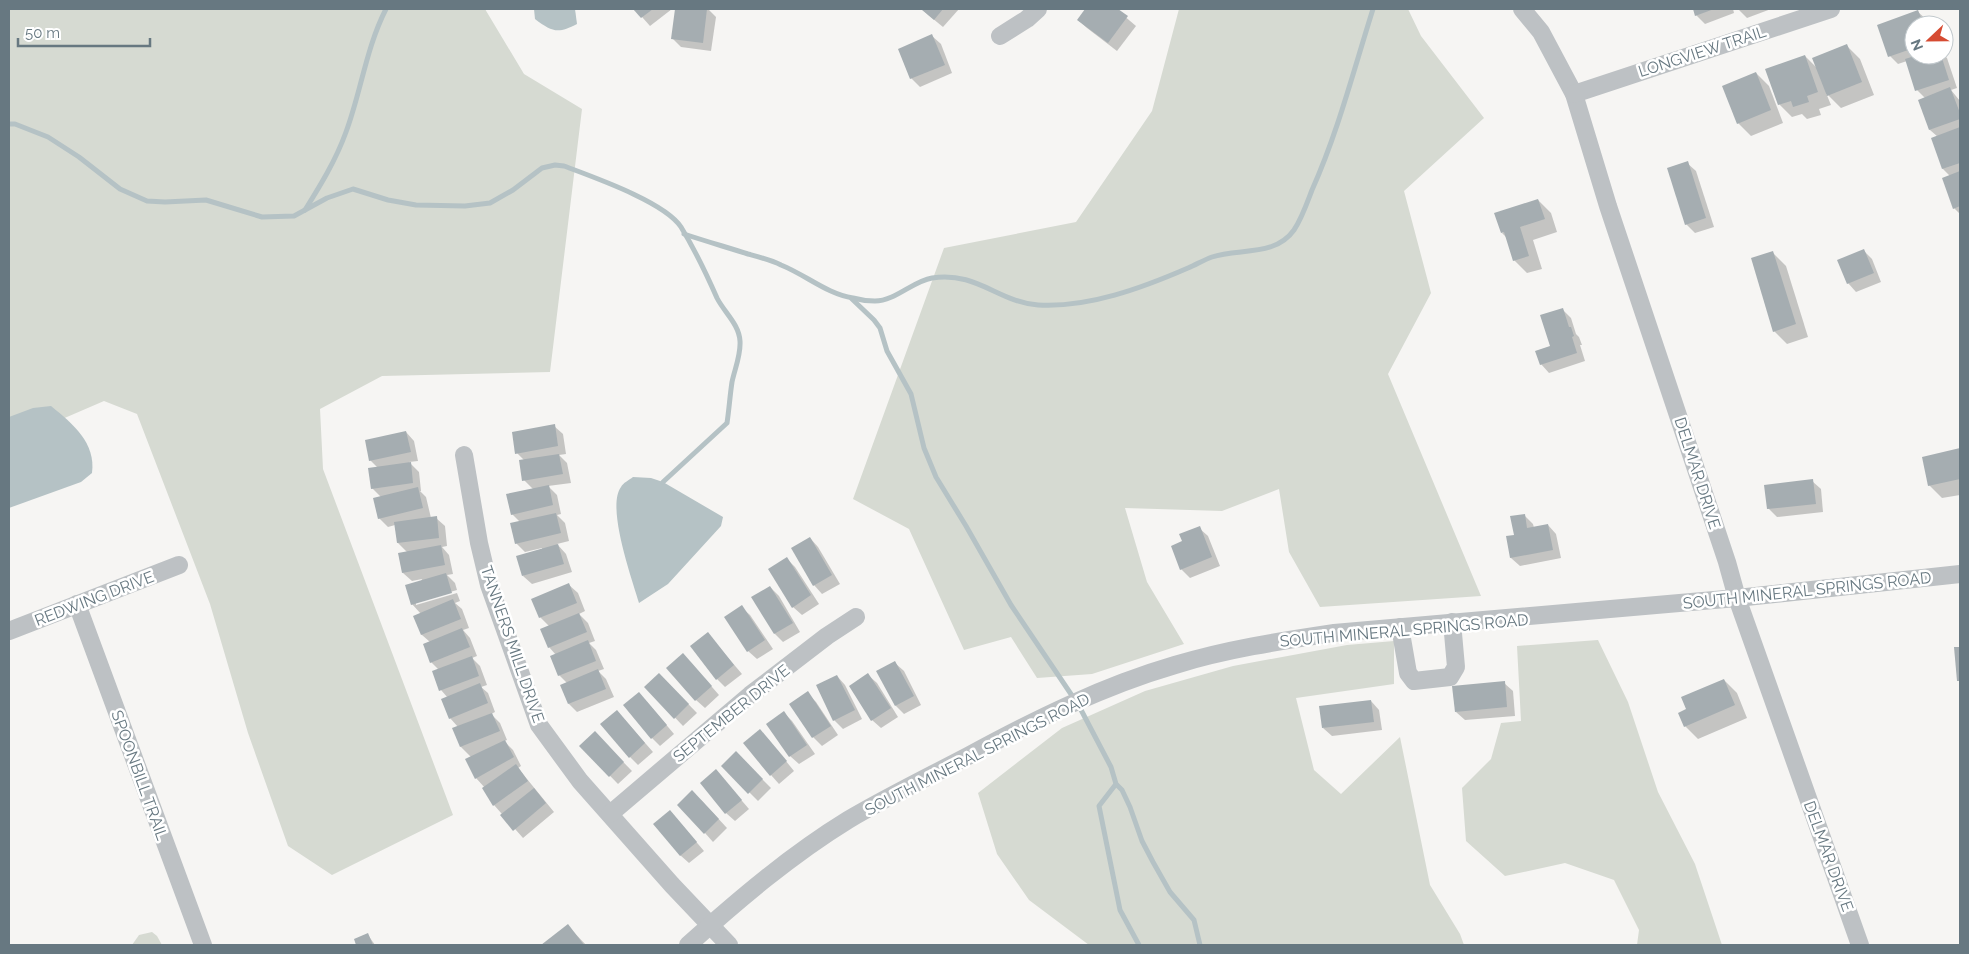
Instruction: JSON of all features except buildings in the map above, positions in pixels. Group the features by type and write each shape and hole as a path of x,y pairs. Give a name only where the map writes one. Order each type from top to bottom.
{"street":[{"path":"1000,36 1038,9"},
{"name":"DELMAR DRIVE","path":"1522,9 1541,32 1574,94 1606,198 1721,543 1737,598 1860,945"},
{"name":"LONGVIEW TRAIL","path":"1574,94 1831,9"},
{"name":"TANNERS MILL DRIVE","path":"464,455 479,542 489,586 536,717 558,753 580,781 672,885 729,945"},
{"name":"REDWING DRIVE","path":"9,631 179,565"},
{"name":"SOUTH MINERAL SPRINGS ROAD","path":"688,945 794,858 849,820 988,745 1077,701 1173,665 1235,650 1315,636 1452,622 1559,615 1737,598 1960,574"},
{"name":"SPOONBILL TRAIL","path":"77,604 203,945"},
{"name":"SEPTEMBER DRIVE","path":"610,814 750,695 827,636 856,617"},
{"path":"1400,627 1408,673 1414,681 1450,678 1456,667 1452,622"}],"shaded area":[{"path":"9,9 485,9 524,74 582,109 550,372 382,376 320,409 323,469 453,815 332,875 288,846 248,733 210,604 137,414 104,401 9,442"},
{"path":"534,9 575,9 577,24 560,30 551,29 535,19"},
{"path":"1179,9 1408,9 1421,36 1484,118 1404,191 1431,293 1388,374 1481,596 1320,607 1289,552 1279,489 1222,511 1125,508 1147,582 1184,644 1092,674 1037,678 1011,637 964,650 909,529 853,499 944,248 1076,222 1152,111"},
{"path":"51,406 75,427 87,443 92,462 92,473 81,482 9,508 9,417 33,408"},
{"path":"633,477 651,478 663,482 723,517 721,526 668,584 639,603 626,561 616,510 617,497 621,487"},
{"path":"1598,640 1628,702 1658,792 1695,864 1722,945 1637,945 1639,930 1614,880 1565,863 1505,876 1466,841 1462,788 1491,759 1501,723 1521,721 1517,646"},
{"path":"1394,641 1394,684 1296,698 1314,770 1341,794 1400,737 1430,885 1460,934 1464,945 1089,945 1029,900 997,854 978,793 1062,728 1145,691 1233,666 1347,645"},
{"path":"152,932 157,936 162,945 132,945 139,935"}],"waterway":[{"path":"305,210 342,142 373,39 386,9"},
{"path":"684,234 773,262 843,296 872,301 882,300 897,295 925,280 948,277 975,283 1011,299 1038,305 1057,305 1095,300 1152,283 1212,257 1267,248 1286,239 1294,230 1302,215 1338,123 1373,9"},
{"path":"9,124 15,124 48,137 79,157 120,189 147,201 206,200 262,217 294,216 327,198 353,189 388,200 416,205 465,206 490,203 513,190 542,168 555,165 564,166 627,191 660,208 681,227 717,298 737,329 740,341 727,423 663,482"},
{"path":"852,299 880,328 887,351 911,394 924,448 936,477 1011,605 1079,706 1111,767 1116,784 1122,790 1142,841 1153,862 1170,892 1194,920 1200,945"},
{"path":"1116,784 1099,806 1120,910 1139,945"}]}
